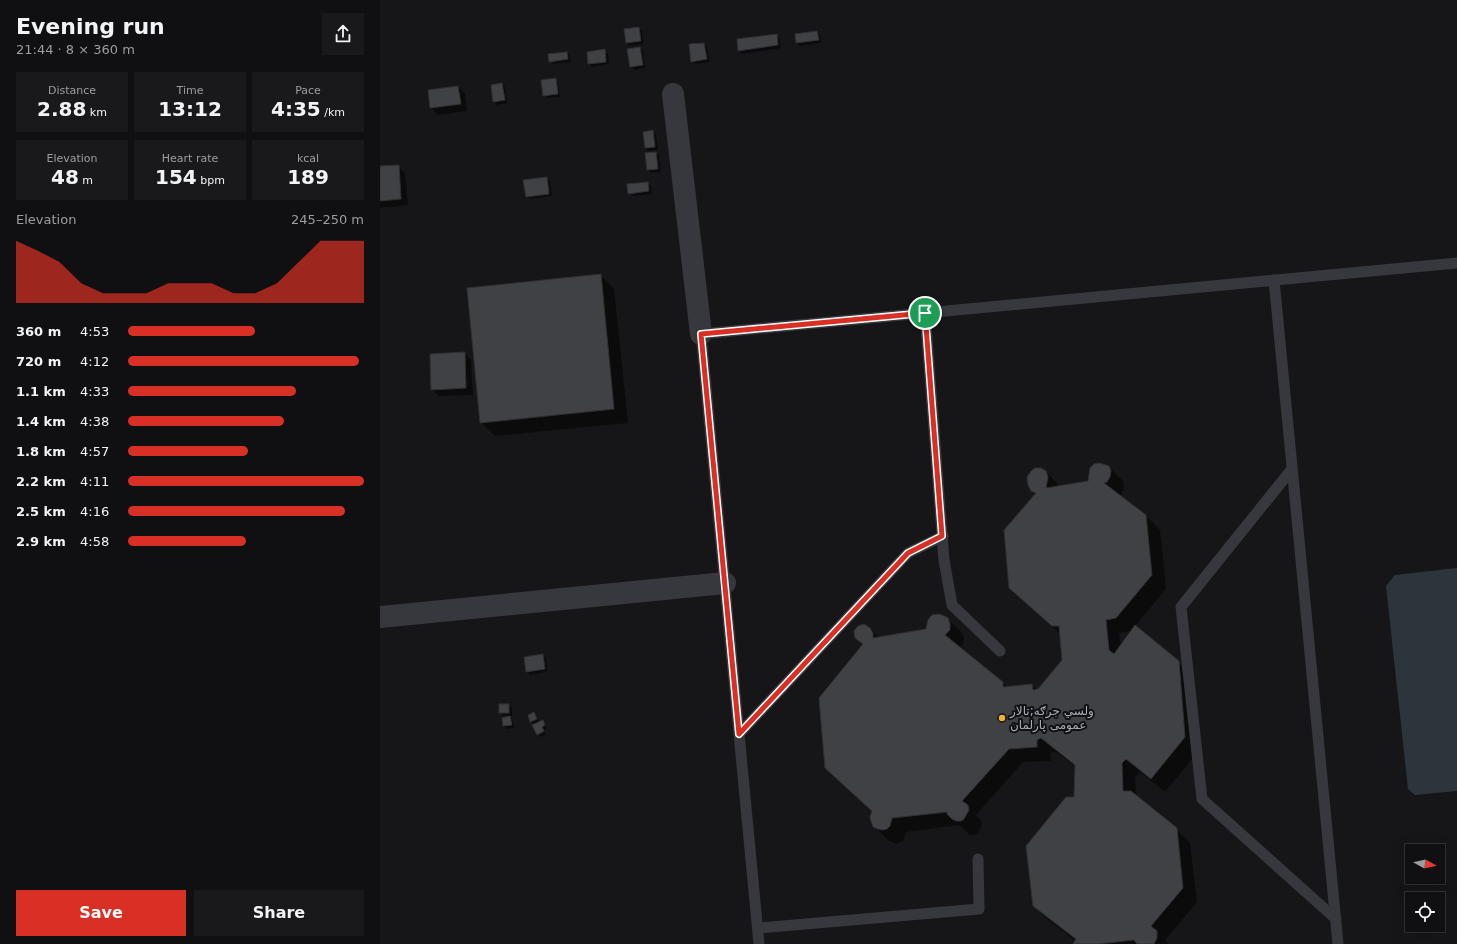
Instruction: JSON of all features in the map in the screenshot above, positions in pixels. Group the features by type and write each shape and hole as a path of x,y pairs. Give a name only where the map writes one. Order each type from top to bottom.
{"street":[{"path":"673,94 701,334"},
{"path":"380,617 724,583"}],"lane":[{"path":"759,944 701,334 1457,263"},
{"path":"1274,280 1338,944"},
{"path":"925,313 944,560 952,605 1000,651"},
{"path":"1292,469 1181,606 1202,799 1336,919"},
{"path":"739,734 908,553 942,536"},
{"path":"758,928 979,909 978,858"}],"shaded area":[{"path":"1457,568 1457,791 1415,795 1408,789 1386,586 1395,575"}],"building":[{"path":"639,27 641,41 626,43 624,29"},
{"path":"817,31 819,40 796,43 795,34"},
{"path":"777,34 778,45 738,51 737,39"},
{"path":"704,43 707,59 691,62 689,44"},
{"path":"640,47 643,65 630,67 627,49"},
{"path":"605,49 606,62 588,64 587,52"},
{"path":"567,52 568,59 549,62 548,54"},
{"path":"556,78 558,94 543,96 541,80"},
{"path":"502,83 505,100 493,102 491,85"},
{"path":"458,86 461,104 430,108 428,90"},
{"path":"653,130 655,147 645,148 643,132"},
{"path":"656,152 658,169 647,170 645,153"},
{"path":"399,165 401,199 380,201 380,166"},
{"path":"547,177 549,194 526,197 523,180"},
{"path":"648,182 649,191 628,194 627,184"},
{"path":"601,274 614,409 480,423 467,288"},
{"path":"465,352 466,388 431,390 430,354"},
{"name":"ولسي جرګه;تالار عمومی پارلمان","path":"1099,463 1109,466 1111,471 1110,477 1107,482 1104,483 1146,515 1152,575 1116,618 1106,620 1109,650 1114,654 1135,625 1179,661 1185,737 1151,779 1126,759 1122,763 1123,791 1131,791 1177,828 1183,888 1151,926 1157,931 1157,938 1154,944 1137,944 1134,940 1098,944 1073,944 1076,939 1033,906 1026,846 1066,797 1074,797 1075,765 1041,738 1037,740 1037,747 1009,749 962,801 968,805 969,810 964,819 961,821 952,819 947,812 892,818 890,826 887,829 878,829 873,827 871,821 870,817 872,811 825,768 819,698 863,644 855,638 854,631 858,626 864,624 870,628 873,633 873,638 926,629 928,620 932,615 939,614 948,618 950,624 950,630 945,635 1003,682 1003,687 1032,684 1033,690 1038,689 1062,660 1059,626 1052,626 1009,588 1004,530 1036,493 1031,491 1028,485 1027,477 1035,468 1041,468 1046,471 1048,477 1046,488 1088,481 1090,468 1094,464"},
{"path":"543,654 545,669 526,672 524,657"},
{"path":"499,704 509,704 509,713 499,713"},
{"path":"534,712 537,719 530,722 528,715"},
{"path":"510,716 512,725 503,726 502,718"},
{"path":"543,720 545,725 542,727 544,731 537,735 532,725"}],"place":[{"name":"ولسي جرګه;تالار عمومی پارلمان","path":"1002,718"}],"route":[{"path":"925,313 942,536 908,553 739,734 701,334 925,313"}]}
